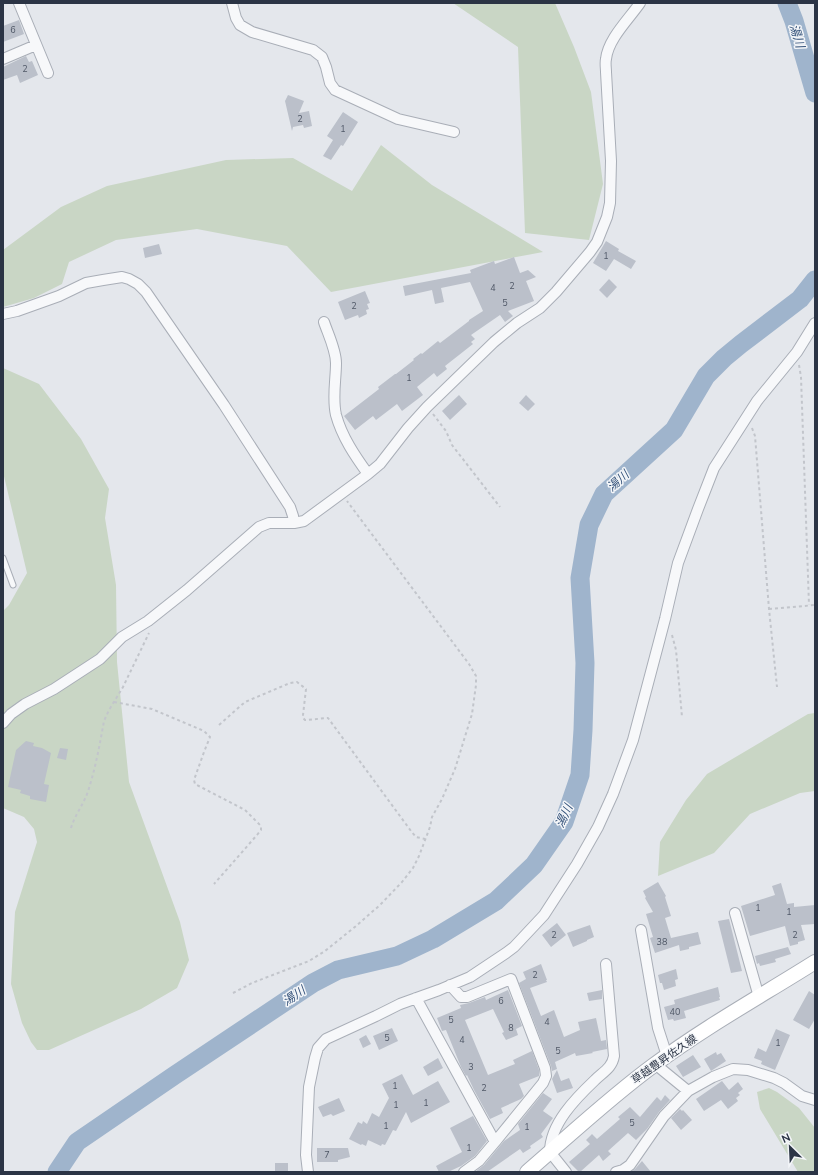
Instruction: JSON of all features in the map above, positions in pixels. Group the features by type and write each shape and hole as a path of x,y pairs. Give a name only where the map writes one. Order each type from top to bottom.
{"main road":[{"name":"草越豊昇佐久線","path":"527,1172 618,1093 655,1064 703,1031 815,962"}],"street":[{"path":"19,3 48,73"},
{"path":"232,3 236,18 240,25 252,32 312,50 322,57 330,83 335,90 398,119 454,132"},
{"path":"3,723 11,714 25,704 54,689 100,659 122,637 148,621 187,590 259,527 269,523 294,523 304,521 368,474 380,464 408,428 427,407 494,342 517,323 540,308 556,292 597,242 607,216 610,203 611,161 606,58 609,47 615,37 640,3"},
{"path":"3,59 36,45"},
{"path":"3,314 45,301 86,283 122,277 138,284 146,292 224,405 290,507 294,523"},
{"path":"324,322 336,356 334,406 336,414 340,426 353,452 368,474"},
{"path":"308,1172 306,1155 309,1087 314,1058 318,1048 331,1036 400,1004 470,977 514,947 544,915 577,864 598,827 633,740 678,563 714,468 757,401 797,352 815,323"},
{"path":"735,913 759,997"},
{"path":"641,930 658,1028 667,1056"},
{"path":"566,1172 550,1152 551,1140 568,1108 611,1066 614,1056 606,964"},
{"path":"450,985 461,997 467,998 511,979 545,1068 546,1076 543,1083 495,1142 478,1161 464,1172"},
{"path":"416,998 495,1142"},
{"path":"655,1064 688,1091"},
{"path":"616,1172 623,1170 630,1165 664,1116 688,1091 713,1077 733,1069 748,1070 774,1078 784,1083 802,1096 815,1100"}],"lane":[{"path":"3,558 14,585"}],"path":[{"path":"797,352 801,377 810,605"},
{"path":"427,407 446,431 452,445 500,508"},
{"path":"744,420 751,427 755,436 777,688"},
{"path":"234,993 252,983 310,961 356,926 380,905 402,882 416,862 432,817 442,799 455,769 472,714 476,676 469,664 341,494"},
{"path":"769,609 815,605"},
{"path":"665,619 676,650 682,717"},
{"path":"71,828 89,789 104,721 123,687 149,633 150,626 148,621"},
{"path":"219,725 245,702 290,683 297,682 306,689 303,715 305,720 328,718 416,838 425,839"},
{"path":"114,702 152,708 204,731 210,737 194,780 195,784 245,810 261,826 257,835 214,884"}],"green space":[{"path":"453,3 555,3 591,92 603,184 589,240 525,233 518,47"},
{"path":"381,145 432,185 543,252 331,292 287,246 197,229 116,240 69,262 62,284 34,298 3,307 3,250 61,207 107,186 226,160 293,158 352,191"},
{"path":"3,368 39,384 81,439 109,489 105,518 116,585 117,662 129,782 180,922 189,960 177,988 141,1009 49,1050 37,1050 31,1042 22,1023 11,984 15,912 37,842 34,829 24,817 3,808 3,611 9,605 27,573 3,472"},
{"path":"815,713 815,791 800,793 750,814 714,853 658,876 660,842 686,800 707,774 808,714"},
{"path":"769,1088 799,1108 815,1128 815,1172 798,1172 760,1109 757,1092"}],"building":[{"path":"19,20 24,34 3,42 3,26"},
{"path":"26,56 29,62 32,61 38,75 20,83 17,75 3,80 3,67"},
{"path":"288,95 304,101 299,113 309,111 312,126 304,128 303,125 293,127 292,131 285,101"},
{"path":"343,112 358,122 343,146 341,145 331,160 323,156 333,140 327,136"},
{"path":"606,241 619,249 618,251 636,261 631,269 614,259 606,271 593,263"},
{"path":"159,244 162,254 145,258 143,248"},
{"path":"514,257 520,273 528,270 536,277 526,281 534,301 508,311 513,316 505,322 500,315 471,335 475,339 471,342 473,344 445,366 447,369 437,377 434,373 417,387 423,395 402,411 397,404 376,420 373,416 355,430 344,416 379,389 378,387 414,360 413,359 421,353 422,354 438,341 440,343 483,311 470,282 441,288 444,302 435,304 432,290 405,296 403,286 471,273 470,270 494,261 495,264"},
{"path":"609,279 617,287 607,298 599,290"},
{"path":"365,291 370,303 367,304 369,309 366,310 367,314 359,318 358,315 345,320 338,302"},
{"path":"459,395 467,404 450,420 442,411"},
{"path":"526,395 535,404 528,411 519,403"},
{"path":"26,741 34,743 33,746 42,748 51,753 44,784 49,785 46,802 30,799 30,796 20,793 21,790 8,787 16,750"},
{"path":"60,748 68,749 66,760 57,758"},
{"path":"658,882 666,896 665,897 671,916 665,918 671,938 698,932 701,944 680,951 679,945 655,953 650,938 653,937 646,914 653,912 645,898 646,897 643,891"},
{"path":"781,883 787,904 794,903 794,907 815,905 815,924 801,925 805,940 790,946 785,926 750,936 741,906 775,895 772,886"},
{"path":"729,919 742,971 731,973 718,921"},
{"path":"557,923 566,935 551,947 542,935"},
{"path":"590,925 594,937 573,947 567,933"},
{"path":"788,947 791,954 775,959 776,962 760,966 759,963 757,964 755,956"},
{"path":"541,964 547,982 530,988 541,1016 554,1010 564,1037 580,1030 578,1022 596,1018 601,1041 606,1040 607,1049 576,1056 575,1053 555,1062 557,1069 552,1071 519,983 526,979 523,972"},
{"path":"676,969 678,979 675,980 676,986 664,990 658,975"},
{"path":"718,987 720,1000 684,1011 686,1018 674,1021 673,1019 668,1020 664,1007 675,1004 674,1000"},
{"path":"508,990 522,1026 516,1029 518,1035 506,1040 502,1033 504,1032 493,1009 465,1020 488,1075 515,1064 513,1060 532,1051 539,1070 539,1076 519,1084 524,1096 521,1099 501,1108 503,1113 490,1119 467,1075 466,1076 461,1067 446,1030 442,1031 437,1018 461,1008 460,1005 485,997 486,1000"},
{"path":"602,990 602,999 589,1001 587,993"},
{"path":"809,991 815,995 815,1019 809,1029 793,1020"},
{"path":"392,1028 398,1041 379,1050 373,1036"},
{"path":"776,1029 790,1035 775,1070 761,1064 762,1061 754,1058 758,1048 766,1052"},
{"path":"366,1035 371,1044 363,1048 359,1039"},
{"path":"716,1052 717,1055 721,1053 726,1061 711,1071 704,1059"},
{"path":"693,1055 701,1067 683,1077 676,1066"},
{"path":"438,1058 443,1068 428,1076 423,1067"},
{"path":"557,1070 561,1081 569,1078 573,1088 557,1093 552,1079"},
{"path":"402,1074 413,1095 438,1081 450,1102 411,1123 406,1112 396,1131 393,1130 385,1145 382,1144 381,1146 368,1140 366,1146 349,1139 358,1122 362,1124 363,1121 367,1124 372,1113 379,1117 389,1098 382,1084"},
{"path":"722,1081 729,1090 738,1082 743,1089 738,1093 740,1095 736,1098 738,1101 728,1109 721,1100 704,1111 696,1099"},
{"path":"543,1093 552,1099 543,1111 553,1118 541,1134 543,1137 523,1153 520,1149 487,1172 475,1172 484,1165 504,1141 520,1130 518,1124"},
{"path":"665,1095 670,1100 647,1129 636,1140 628,1133 608,1151 611,1154 603,1161 599,1155 580,1172 569,1162 590,1144 586,1140 592,1134 597,1139 620,1119 618,1117 630,1107 640,1117 657,1097 661,1101"},
{"path":"339,1098 345,1111 333,1116 331,1114 323,1117 318,1107"},
{"path":"680,1109 682,1111 683,1110 692,1120 681,1130 671,1118"},
{"path":"473,1116 487,1141 475,1156 461,1166 448,1172 439,1172 436,1166 462,1152 450,1128"},
{"path":"317,1148 348,1148 350,1157 338,1160 338,1162 317,1162"},
{"path":"642,1161 651,1172 631,1172 635,1169"},
{"path":"275,1163 288,1163 288,1172 275,1172"}],"waterway":[{"name":"湯川","path":"787,3 794,21 815,93"},
{"name":"湯川","path":"57,1172 77,1142 313,983 338,970 397,956 433,939 496,901 534,865 564,822 580,775 585,663 580,578 589,525 604,494 674,430 706,376 741,344 800,299 815,280"}]}
